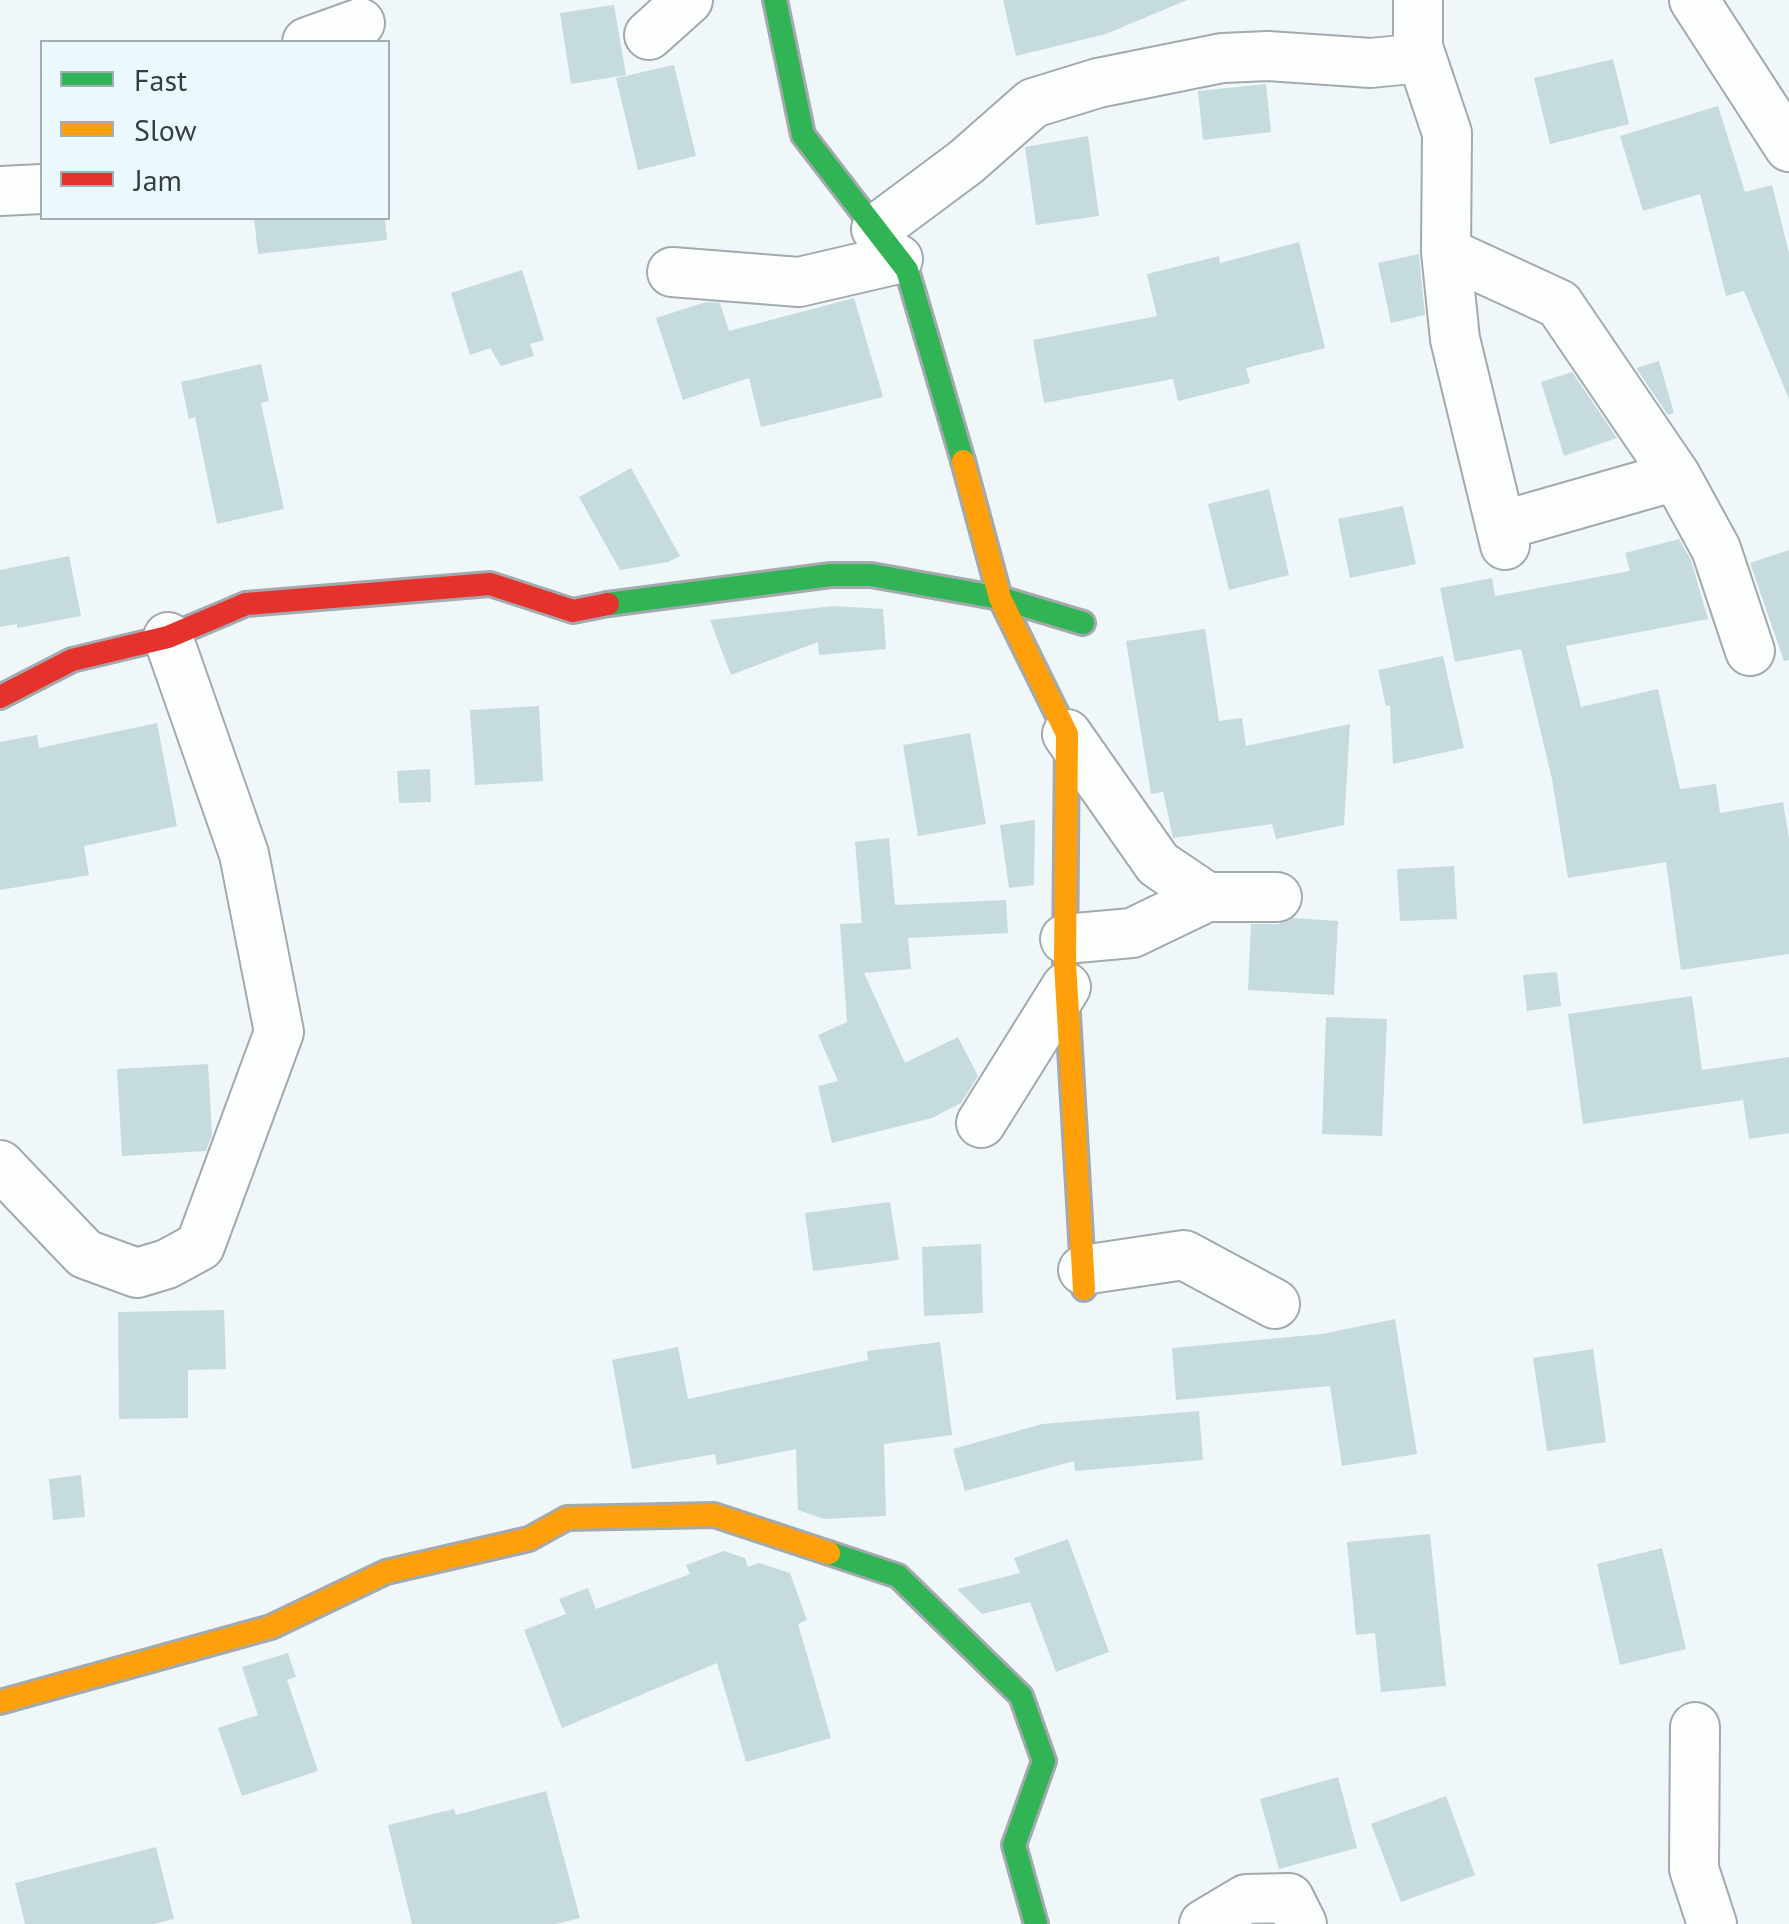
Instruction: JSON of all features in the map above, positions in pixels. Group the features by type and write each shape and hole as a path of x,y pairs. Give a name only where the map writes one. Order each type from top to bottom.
{"street":[{"path":"649,35 688,0"},
{"path":"775,0 803,135 907,270 927,326 1000,598 1066,734 1158,864 1208,897"},
{"path":"1418,0 1418,48 1447,134 1446,252 1455,339 1503,536 1676,476"},
{"path":"1694,0 1789,147"},
{"path":"314,40 365,22"},
{"path":"672,272 799,282 887,244 966,162 1033,103 1098,84 1222,58 1268,56 1372,63 1411,59 1418,48"},
{"path":"1446,252 1559,304 1676,476 1716,550 1750,651"},
{"path":"0,697 72,660 168,637 246,604 490,584 573,610 649,596 831,575 871,575 1000,598 1083,624"},
{"path":"0,1165 85,1254 137,1273 167,1264 200,1246 278,1032 244,854 168,637"},
{"path":"1066,734 1066,987 1084,1280 1184,1255 1275,1304"},
{"path":"1065,939 1132,932 1208,897 1277,897"},
{"path":"981,1124 1066,987"},
{"path":"0,1702 271,1627 386,1572 529,1538 567,1518 714,1515 898,1576 1021,1696 1044,1761 1014,1845 1036,1924"},
{"path":"1696,1727 1694,1869 1712,1924"},
{"path":"1204,1924 1246,1899 1290,1898 1302,1924"}],"building":[{"path":"1003,0 1187,0 1106,34 1016,56"},
{"path":"614,5 626,75 571,84 560,13"},
{"path":"1613,59 1629,124 1550,144 1534,78"},
{"path":"674,65 696,156 638,170 616,78"},
{"path":"1266,84 1271,132 1203,140 1198,91"},
{"path":"1718,106 1745,192 1772,185 1789,253 1789,399 1744,291 1726,296 1700,194 1643,211 1620,136"},
{"path":"1088,136 1099,216 1036,225 1025,147"},
{"path":"254,220 385,220 387,240 258,254"},
{"path":"1299,242 1325,348 1246,368 1250,383 1178,401 1173,379 1044,403 1033,340 1157,316 1147,274 1219,256 1220,263"},
{"path":"1419,254 1425,315 1391,323 1378,263"},
{"path":"522,270 544,340 530,344 534,356 501,366 490,348 470,355 451,293"},
{"path":"854,298 883,397 761,427 749,378 683,400 656,318 706,302 720,303 729,331"},
{"path":"1659,361 1674,413 1668,415 1636,368"},
{"path":"261,364 269,401 261,403 284,509 217,524 195,417 189,419 181,382"},
{"path":"1572,372 1617,438 1564,456 1541,382"},
{"path":"631,468 680,556 668,562 620,570 579,497"},
{"path":"1269,489 1289,575 1229,590 1208,504"},
{"path":"1403,506 1416,564 1350,578 1338,519"},
{"path":"1679,539 1691,560 1708,619 1566,646 1581,707 1658,689 1680,789 1716,784 1720,813 1783,802 1789,838 1789,954 1681,970 1666,862 1568,878 1552,779 1521,649 1455,662 1440,588 1492,578 1495,596 1630,571 1625,553"},
{"path":"1789,550 1789,660 1784,661 1750,563"},
{"path":"69,556 81,616 17,628 17,624 0,627 0,570"},
{"path":"833,606 883,609 886,649 819,655 818,642 731,675 710,620"},
{"path":"1205,629 1219,721 1242,718 1246,746 1350,724 1344,825 1276,839 1272,824 1173,838 1163,792 1151,794 1126,641"},
{"path":"1443,656 1464,748 1393,764 1390,706 1386,706 1378,670"},
{"path":"539,706 543,781 475,785 470,710"},
{"path":"157,723 177,826 84,846 89,875 0,890 0,742 37,735 39,748"},
{"path":"970,733 986,824 918,836 903,745"},
{"path":"430,769 431,802 399,803 397,771"},
{"path":"1035,820 1034,885 1009,888 1000,825"},
{"path":"889,838 895,905 1006,900 1008,933 908,938 911,969 864,973 905,1063 958,1037 978,1076 961,1103 932,1118 832,1143 818,1086 838,1081 818,1035 847,1022 840,924 862,923 855,842"},
{"path":"1454,866 1457,919 1400,921 1397,869"},
{"path":"1293,918 1338,921 1334,995 1248,990 1251,924 1278,924"},
{"path":"1557,972 1561,1006 1527,1011 1523,975"},
{"path":"1692,996 1702,1070 1789,1057 1789,1133 1749,1139 1743,1100 1583,1124 1568,1014"},
{"path":"1326,1017 1387,1019 1382,1136 1322,1134"},
{"path":"208,1064 212,1135 206,1151 122,1156 117,1069"},
{"path":"890,1202 899,1260 813,1271 805,1213"},
{"path":"981,1244 983,1313 924,1316 922,1247"},
{"path":"224,1310 226,1369 188,1370 188,1418 119,1419 118,1312"},
{"path":"1395,1319 1417,1454 1342,1466 1330,1386 1176,1400 1172,1348 1322,1334"},
{"path":"940,1342 952,1435 884,1444 886,1516 824,1519 798,1510 796,1449 717,1465 715,1454 632,1469 612,1360 678,1347 688,1399 868,1360 867,1351"},
{"path":"1593,1349 1606,1442 1547,1451 1533,1358"},
{"path":"1199,1411 1203,1460 1075,1471 1074,1461 965,1491 953,1449 1042,1424"},
{"path":"81,1475 85,1517 53,1520 49,1479"},
{"path":"1430,1534 1446,1686 1381,1692 1375,1633 1356,1635 1347,1542"},
{"path":"1068,1539 1109,1652 1056,1672 1030,1602 982,1614 957,1589 1020,1573 1014,1558"},
{"path":"1662,1548 1686,1649 1620,1665 1597,1564"},
{"path":"724,1551 745,1558 748,1567 759,1563 790,1573 807,1620 798,1624 831,1738 746,1762 717,1663 562,1728 524,1630 566,1614 559,1599 588,1588 596,1609 690,1574 686,1565"},
{"path":"288,1653 296,1677 287,1680 318,1771 242,1796 218,1728 258,1715 242,1667"},
{"path":"1338,1777 1357,1848 1279,1869 1260,1799"},
{"path":"546,1791 580,1918 556,1924 412,1924 388,1825 454,1809 456,1815"},
{"path":"1446,1796 1475,1875 1401,1902 1371,1824"},
{"path":"156,1847 174,1919 154,1924 25,1924 15,1883"}],"traffic: fast":[{"path":"775,0 803,135 907,270 963,461"},
{"path":"608,604 831,575 871,575 1000,598 1083,623"},
{"path":"829,1553 898,1576 1021,1696 1044,1761 1014,1845 1036,1924"}],"traffic: slow":[{"path":"963,461 1000,598 1067,734 1065,963 1084,1289"},
{"path":"0,1702 271,1627 386,1572 529,1539 567,1518 714,1515 829,1553"}],"traffic: jam":[{"path":"0,697 72,660 168,637 246,604 490,584 573,611 608,604"}]}
